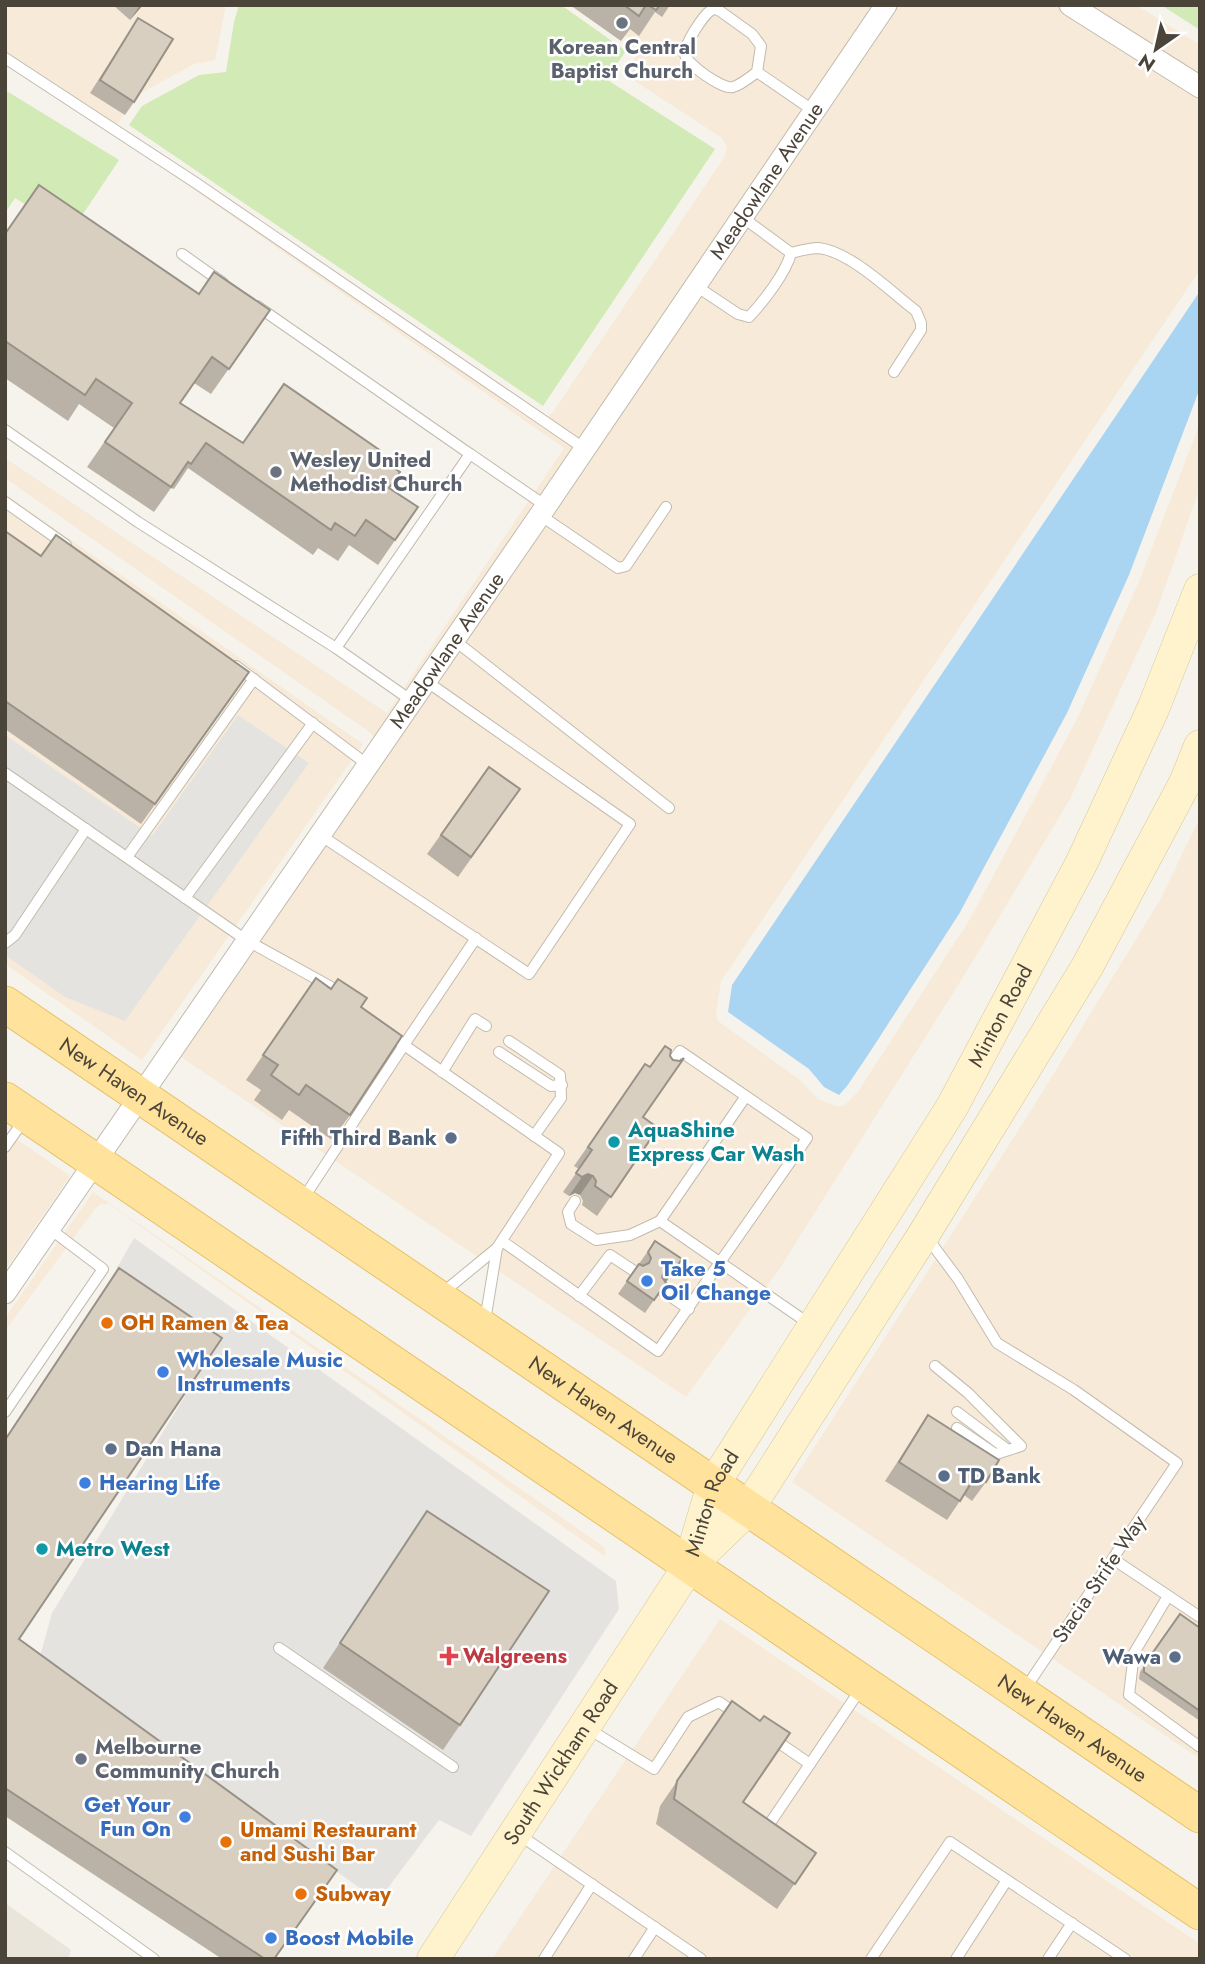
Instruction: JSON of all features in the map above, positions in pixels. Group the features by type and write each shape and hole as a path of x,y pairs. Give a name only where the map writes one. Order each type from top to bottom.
{"main road":[{"name":"Minton Road","path":"689,1566 713,1485 952,1107 1082,862 1153,709 1200,590"},
{"name":"Minton Road","path":"689,1566 748,1509 924,1234 1087,968 1189,786 1200,747"},
{"name":"New Haven Avenue","path":"5,1004 1200,1815"},
{"path":"16,1108 1200,1912"},
{"name":"South Wickham Road","path":"433,1959 689,1566"},
{"path":"1166,1889 1200,1896"}],"street":[{"name":"Meadowlane Avenue","path":"5,1293 543,511 886,5"},
{"path":"1070,5 1200,87"}],"lane":[{"path":"715,9 720,11 752,34 761,46 757,72 729,88 722,86 688,61 685,46 708,12 715,9"},
{"path":"5,58 196,183 585,449"},
{"path":"757,72 814,111"},
{"path":"742,217 791,253 818,248 837,254 916,312 921,330 894,372"},
{"path":"696,286 738,314 749,317 789,262 791,253"},
{"path":"182,254 237,293"},
{"path":"249,300 470,454 618,568 626,566 666,507"},
{"path":"5,430 138,522 336,648 412,701"},
{"path":"336,648 470,454"},
{"path":"5,502 72,549"},
{"path":"454,640 669,808"},
{"path":"227,659 368,765"},
{"path":"127,857 254,679"},
{"path":"320,835 529,974 630,824 426,681"},
{"path":"186,898 313,723"},
{"path":"6,775 246,940 340,991 351,1000"},
{"path":"5,943 15,935 86,829"},
{"path":"300,1204 476,938"},
{"path":"442,1072 472,1035 475,1019 486,1026"},
{"path":"382,1027 559,1153 499,1245 437,1297"},
{"path":"509,1041 560,1075 561,1098 534,1136"},
{"path":"499,1245 659,1351 807,1138 680,1051 664,1073"},
{"path":"499,1052 551,1086 562,1085"},
{"path":"575,1201 568,1212 571,1224 596,1240 630,1235 660,1221 746,1096"},
{"path":"5,1147 16,1108"},
{"path":"660,1221 813,1326"},
{"path":"5,1412 103,1269 50,1229"},
{"name":"Stacia Strife Way","path":"924,1234 958,1279 997,1343 1074,1390 1177,1463 1021,1694"},
{"path":"484,1329 499,1245"},
{"path":"579,1296 610,1255 634,1271"},
{"path":"661,1290 689,1309"},
{"path":"935,1366 968,1393 1021,1446 987,1457 975,1453"},
{"path":"957,1412 1007,1450"},
{"path":"957,1428 995,1454"},
{"path":"1113,1559 1200,1618"},
{"path":"1168,1596 1134,1653 1129,1695 1200,1747"},
{"path":"279,1648 453,1767"},
{"path":"764,1832 864,1685"},
{"path":"585,1726 654,1769 688,1717 719,1702 753,1726"},
{"path":"765,1733 810,1764"},
{"path":"516,1832 701,1959"},
{"path":"872,1959 950,1842 1125,1959"},
{"path":"5,1852 154,1959"},
{"path":"956,1959 1007,1880"},
{"path":"544,1959 592,1884"},
{"path":"1048,1959 1072,1923"},
{"path":"634,1959 655,1927"}],"shaded area":[{"path":"5,5 226,5 215,60 194,64 134,97 117,126 547,418 725,156 727,148 722,138 624,74 637,55 636,43 583,5 1136,5 1200,45 1200,270 721,981 716,1013 718,1021 800,1080 818,1099 839,1107 857,1093 970,919 1078,717 1140,579 1200,423 1200,487 1157,610 1070,799 962,979 780,1268 686,1397 166,1047 375,739 371,733 5,478 5,458 387,713 564,448 5,58"},
{"path":"5,494 363,744 142,1060 5,964"},
{"path":"238,715 309,763 125,1021 65,997 5,955 5,735 152,836"},
{"path":"1200,817 1200,1759 792,1482 1032,1109 1160,900"},
{"path":"5,1131 70,1176 5,1270"},
{"path":"93,1192 604,1547 606,1557 109,1204 101,1204 95,1209 5,1331 5,1318"},
{"path":"134,1238 616,1581 619,1609 471,1836 439,1820 378,1901 39,1660 52,1613 209,1357 106,1287"},
{"path":"720,1619 1200,1944 1200,1959 492,1959"},
{"path":"5,1903 71,1950 68,1959 5,1959"}],"green space":[{"path":"239,5 561,5 626,51 606,79 715,149 543,406 129,125 142,106 199,75 226,72"},
{"path":"1161,5 1200,5 1200,30"},
{"path":"5,90 119,160 71,232 15,198 5,213"}],"water":[{"path":"1200,291 1200,388 1129,575 1067,713 959,914 839,1095 824,1087 809,1069 728,1012 732,985"}],"building":[{"path":"624,5 646,5 639,16"},
{"path":"138,18 173,39 134,102 100,80"},
{"path":"39,185 199,294 214,272 270,310 229,369 212,357 180,403 243,443 284,384 381,451 377,457 400,472 389,488 418,507 395,540 366,520 355,536 335,523 331,530 206,443 191,464 188,462 171,487 105,442 132,403 96,379 85,395 5,341 5,234"},
{"path":"5,531 41,556 56,535 249,672 155,804 5,701"},
{"path":"489,767 520,789 471,857 441,835"},
{"path":"316,978 331,989 338,979 367,998 361,1007 402,1036 350,1115 306,1085 299,1095 271,1075 278,1065 263,1055"},
{"name":"AquaShine Express Car Wash","path":"665,1046 671,1050 670,1056 673,1060 680,1061 684,1058 643,1117 658,1128 611,1197 595,1186 593,1176 588,1174 582,1177 576,1173 592,1150 588,1147 645,1064 650,1067"},
{"path":"655,1241 682,1259 674,1270 664,1272 662,1277 666,1283 654,1300 627,1281 639,1264 643,1266 649,1263 651,1258 648,1252"},
{"name":"Metro West","path":"119,1268 222,1338 19,1639 337,1870 274,1959 265,1959 5,1788 5,1440"},
{"path":"928,1415 999,1460 986,1482 976,1475 960,1501 899,1462"},
{"name":"Walgreens","path":"427,1511 549,1591 460,1725 340,1643"},
{"name":"Wawa","path":"1180,1614 1200,1628 1200,1711 1144,1672 1144,1665"},
{"path":"732,1701 760,1721 764,1716 790,1733 743,1802 816,1853 795,1884 674,1799 677,1781"}],"place":[{"name":"Korean Central Baptist Church","path":"622,23"},
{"name":"Wesley United Methodist Church","path":"276,472"},
{"name":"Fifth Third Bank","path":"451,1138"},
{"name":"AquaShine Express Car Wash","path":"614,1142"},
{"name":"Take 5 Oil Change","path":"647,1281"},
{"name":"OH Ramen & Tea","path":"107,1323"},
{"name":"Wholesale Music Instruments","path":"163,1372"},
{"name":"Dan Hana","path":"111,1449"},
{"name":"TD Bank","path":"944,1476"},
{"name":"Hearing Life","path":"85,1483"},
{"name":"Metro West","path":"42,1549"},
{"name":"Walgreens","path":"449,1656"},
{"name":"Wawa","path":"1175,1657"},
{"name":"Melbourne Community Church","path":"81,1759"},
{"name":"Get Your Fun On","path":"185,1817"},
{"name":"Umami Restaurant and Sushi Bar","path":"226,1842"},
{"name":"Subway","path":"301,1894"},
{"name":"Boost Mobile","path":"271,1938"}]}
